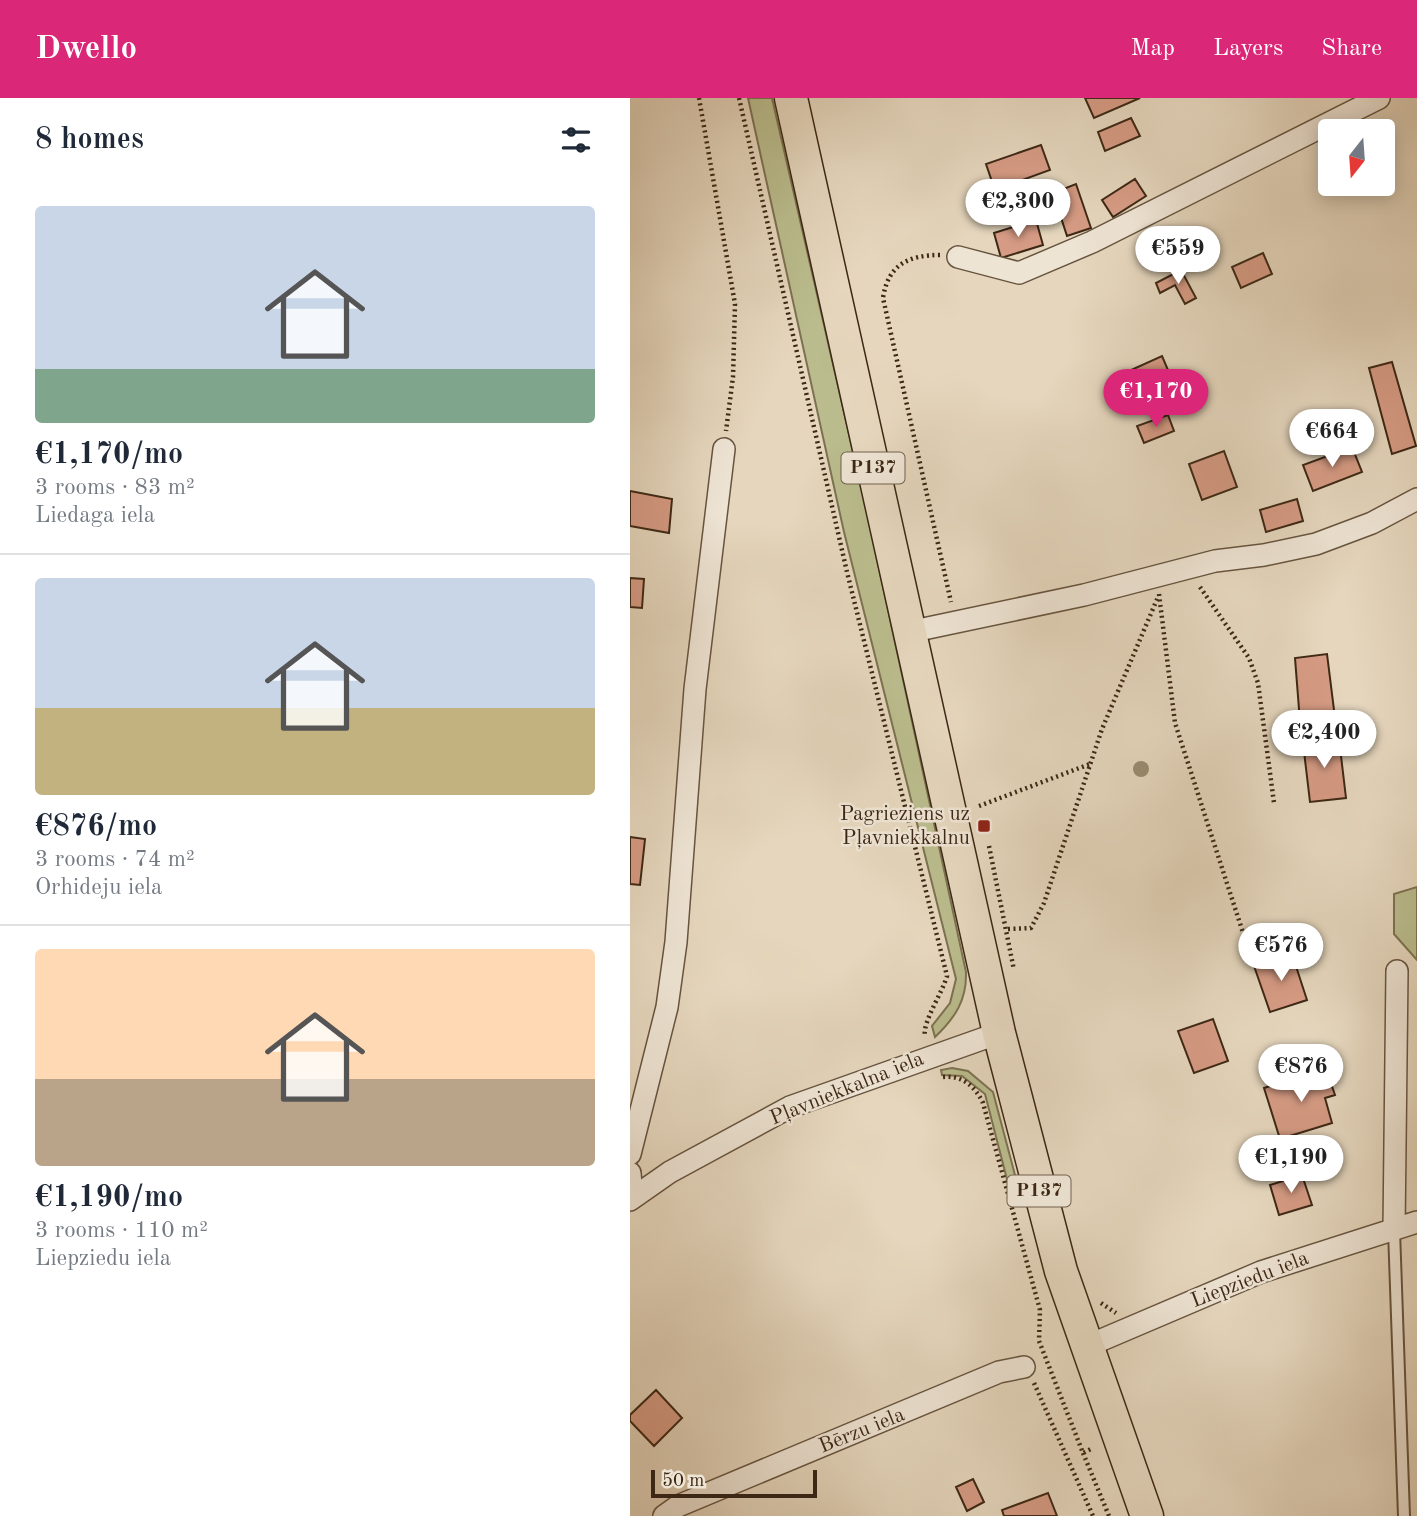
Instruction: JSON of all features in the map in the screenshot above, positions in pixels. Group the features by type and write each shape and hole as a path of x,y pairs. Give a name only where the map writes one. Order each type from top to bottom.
{"main road":[{"name":"P137","path":"791,98 999,1033 1039,1194 1085,1346 1147,1516"}],"street":[{"path":"958,257 1019,273 1092,242 1380,98"},
{"path":"630,1154 667,1007 676,942 695,689 724,449"},
{"path":"909,632 1084,595 1175,571 1316,544 1372,523 1417,499"},
{"path":"1394,1230 1396,971"},
{"name":"Pļavniekkalna iela","path":"631,1199 670,1172 790,1107 999,1033"},
{"path":"630,1173 631,1199"},
{"name":"Liepziedu iela","path":"1085,1346 1261,1272 1417,1222"},
{"name":"Bērzu iela","path":"664,1516 678,1506 999,1372 1024,1367"}],"lane":[{"path":"1394,1230 1404,1516"}],"path":[{"path":"699,98 734,304 733,377 724,449"},
{"path":"739,98 847,572 947,976 943,994 924,1032 930,1056 938,1077 953,1076 968,1083 977,1090 983,1103 1040,1310 1039,1341 1109,1516"},
{"path":"948,624 950,589 885,318 883,298 885,284 899,263 936,255 958,257"},
{"path":"1008,929 1031,928 1044,903 1090,764 1159,593 1175,571 1202,589 1249,658 1258,683 1275,803"},
{"path":"1159,593 1175,723 1246,942"},
{"path":"979,806 1090,764"},
{"path":"989,846 1008,929 1015,977"},
{"path":"1097,1294 1101,1306 1124,1317 1128,1329"},
{"path":"1024,1367 1093,1516"},
{"path":"1083,1453 1091,1449"}],"green space":[{"path":"748,98 772,98 868,517 966,972 962,1000 948,1023 935,1037 932,1026 950,1003 956,979 844,532"},
{"path":"1417,887 1417,960 1394,934 1394,894"},
{"path":"952,1068 968,1071 993,1092 1020,1194 1011,1195 985,1094 962,1076 942,1075 941,1070"}],"building":[{"path":"1085,98 1140,98 1094,118"},
{"path":"1131,118 1140,136 1105,151 1098,132"},
{"path":"1041,145 1050,170 1022,180 1025,190 998,199 986,164"},
{"path":"1135,179 1146,196 1113,217 1102,200"},
{"path":"1076,184 1091,228 1067,236 1053,193"},
{"path":"1036,220 1043,245 1001,258 994,233"},
{"path":"1263,253 1272,274 1241,288 1232,267"},
{"path":"1181,270 1196,298 1185,304 1175,285 1160,293 1156,283"},
{"path":"1162,356 1176,389 1134,408 1120,375"},
{"path":"1392,362 1416,446 1392,454 1369,368"},
{"path":"1168,415 1174,431 1144,443 1137,426"},
{"path":"1352,447 1362,472 1313,491 1303,465"},
{"path":"1224,451 1237,487 1202,500 1189,464"},
{"path":"630,491 672,499 669,533 630,526"},
{"path":"1297,499 1303,521 1266,532 1260,510"},
{"path":"630,578 644,579 642,608 630,607"},
{"path":"1327,654 1335,718 1300,722 1295,658"},
{"path":"1339,739 1346,798 1310,802 1303,743"},
{"path":"630,837 645,839 640,885 630,884"},
{"path":"1292,954 1307,1000 1270,1012 1254,966"},
{"path":"1213,1019 1228,1061 1194,1073 1178,1031"},
{"path":"1326,1069 1335,1095 1325,1098 1332,1123 1280,1139 1264,1088"},
{"path":"1302,1175 1312,1205 1279,1215 1270,1185"},
{"path":"656,1390 682,1418 654,1446 630,1421 630,1415"},
{"path":"973,1479 984,1502 967,1511 956,1487"},
{"path":"1048,1493 1057,1516 1004,1516 1002,1510"}],"place":[{"name":"Pagrieziens uz Pļavniekkalnu","path":"984,826"}]}
